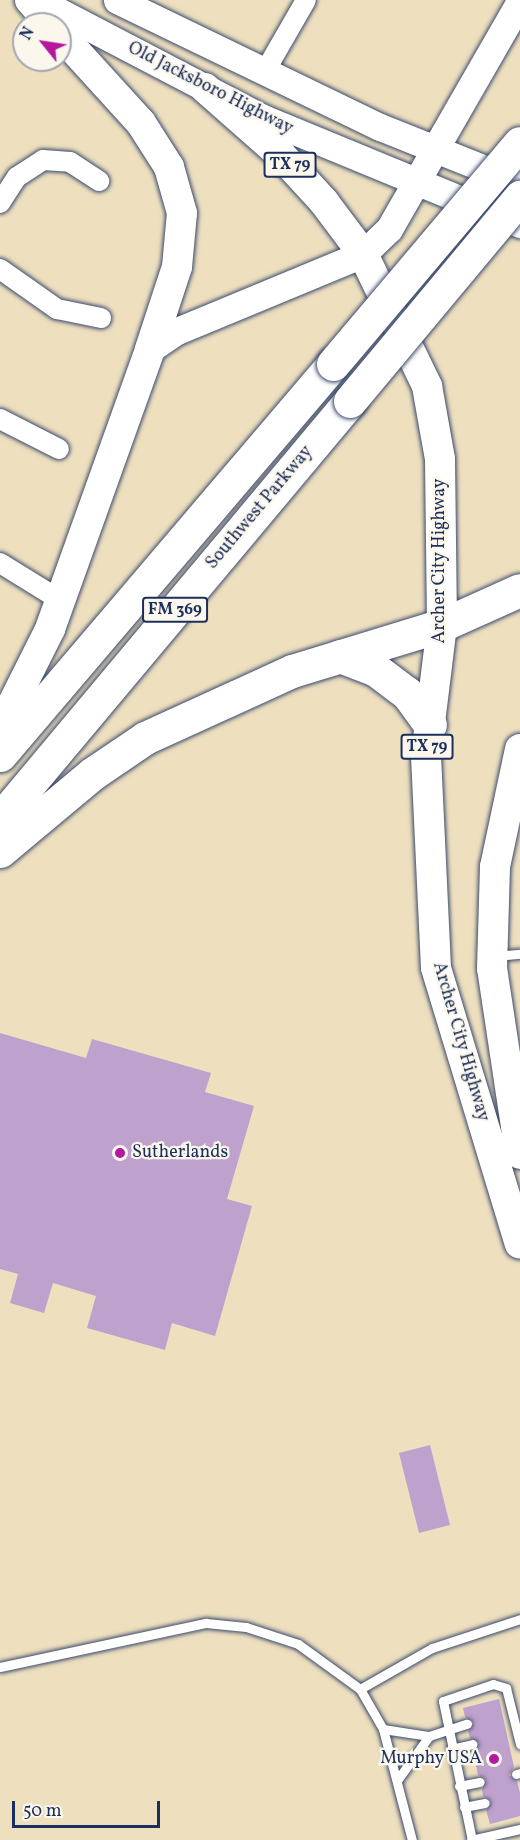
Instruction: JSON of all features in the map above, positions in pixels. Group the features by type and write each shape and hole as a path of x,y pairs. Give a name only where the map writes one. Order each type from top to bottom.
{"highway":[{"name":"Southwest Parkway","path":"0,755 520,143"},
{"name":"Southwest Parkway","path":"0,819 520,197"},
{"path":"0,851 92,774 145,738 292,671 442,625 520,590"},
{"path":"340,657 376,670 400,687 430,725"}],"main road":[{"path":"30,0 40,12"},
{"name":"Old Jacksboro Highway","path":"37,0 266,119 520,224"},
{"name":"Old Jacksboro Highway","path":"117,0 264,73 434,149 520,183"},
{"path":"150,349 177,331 363,254 389,229 520,1"},
{"path":"0,729 50,629 177,267 182,213 169,167 141,123 72,47"},
{"name":"Archer City Highway","path":"205,88 281,155 324,202 363,254 427,386 440,459 442,625 426,756 436,968 520,1244"},
{"name":"Archer City Highway","path":"520,749 506,840 495,867 506,955 520,1154"}],"street":[{"path":"264,73 306,0"},
{"path":"0,203 17,177 43,160 70,162 99,181"},
{"path":"0,270 57,309 101,318"},
{"path":"0,419 59,449"},
{"path":"0,563 60,600"}],"lane":[{"path":"360,1689 432,1648 520,1619"},
{"path":"0,1667 206,1623 246,1627 298,1644 360,1689 383,1729 398,1779 412,1840"},
{"path":"520,1744 512,1734 507,1714 506,1688 493,1684 443,1701 451,1749 472,1840 520,1829"},
{"path":"383,1729 429,1736 467,1724"},
{"path":"398,1779 429,1736"},
{"path":"451,1749 472,1744"},
{"path":"459,1786 480,1782"},
{"path":"464,1807 485,1803"}],"building":[{"name":"Sutherlands","path":"0,1033 86,1058 92,1039 211,1073 205,1092 254,1106 227,1199 252,1206 215,1336 172,1323 165,1350 87,1328 96,1296 53,1283 44,1313 10,1303 18,1274 0,1269"},
{"path":"430,1445 450,1525 419,1533 399,1453"},
{"name":"Murphy USA","path":"499,1699 514,1767 509,1775 517,1781 520,1793 520,1816 490,1824 486,1810 491,1801 483,1796 482,1789 486,1780 478,1775 473,1751 479,1743 470,1738 468,1731 474,1723 465,1717 463,1708"}],"place":[{"name":"Sutherlands","path":"120,1153"},
{"name":"Murphy USA","path":"494,1759"}]}
